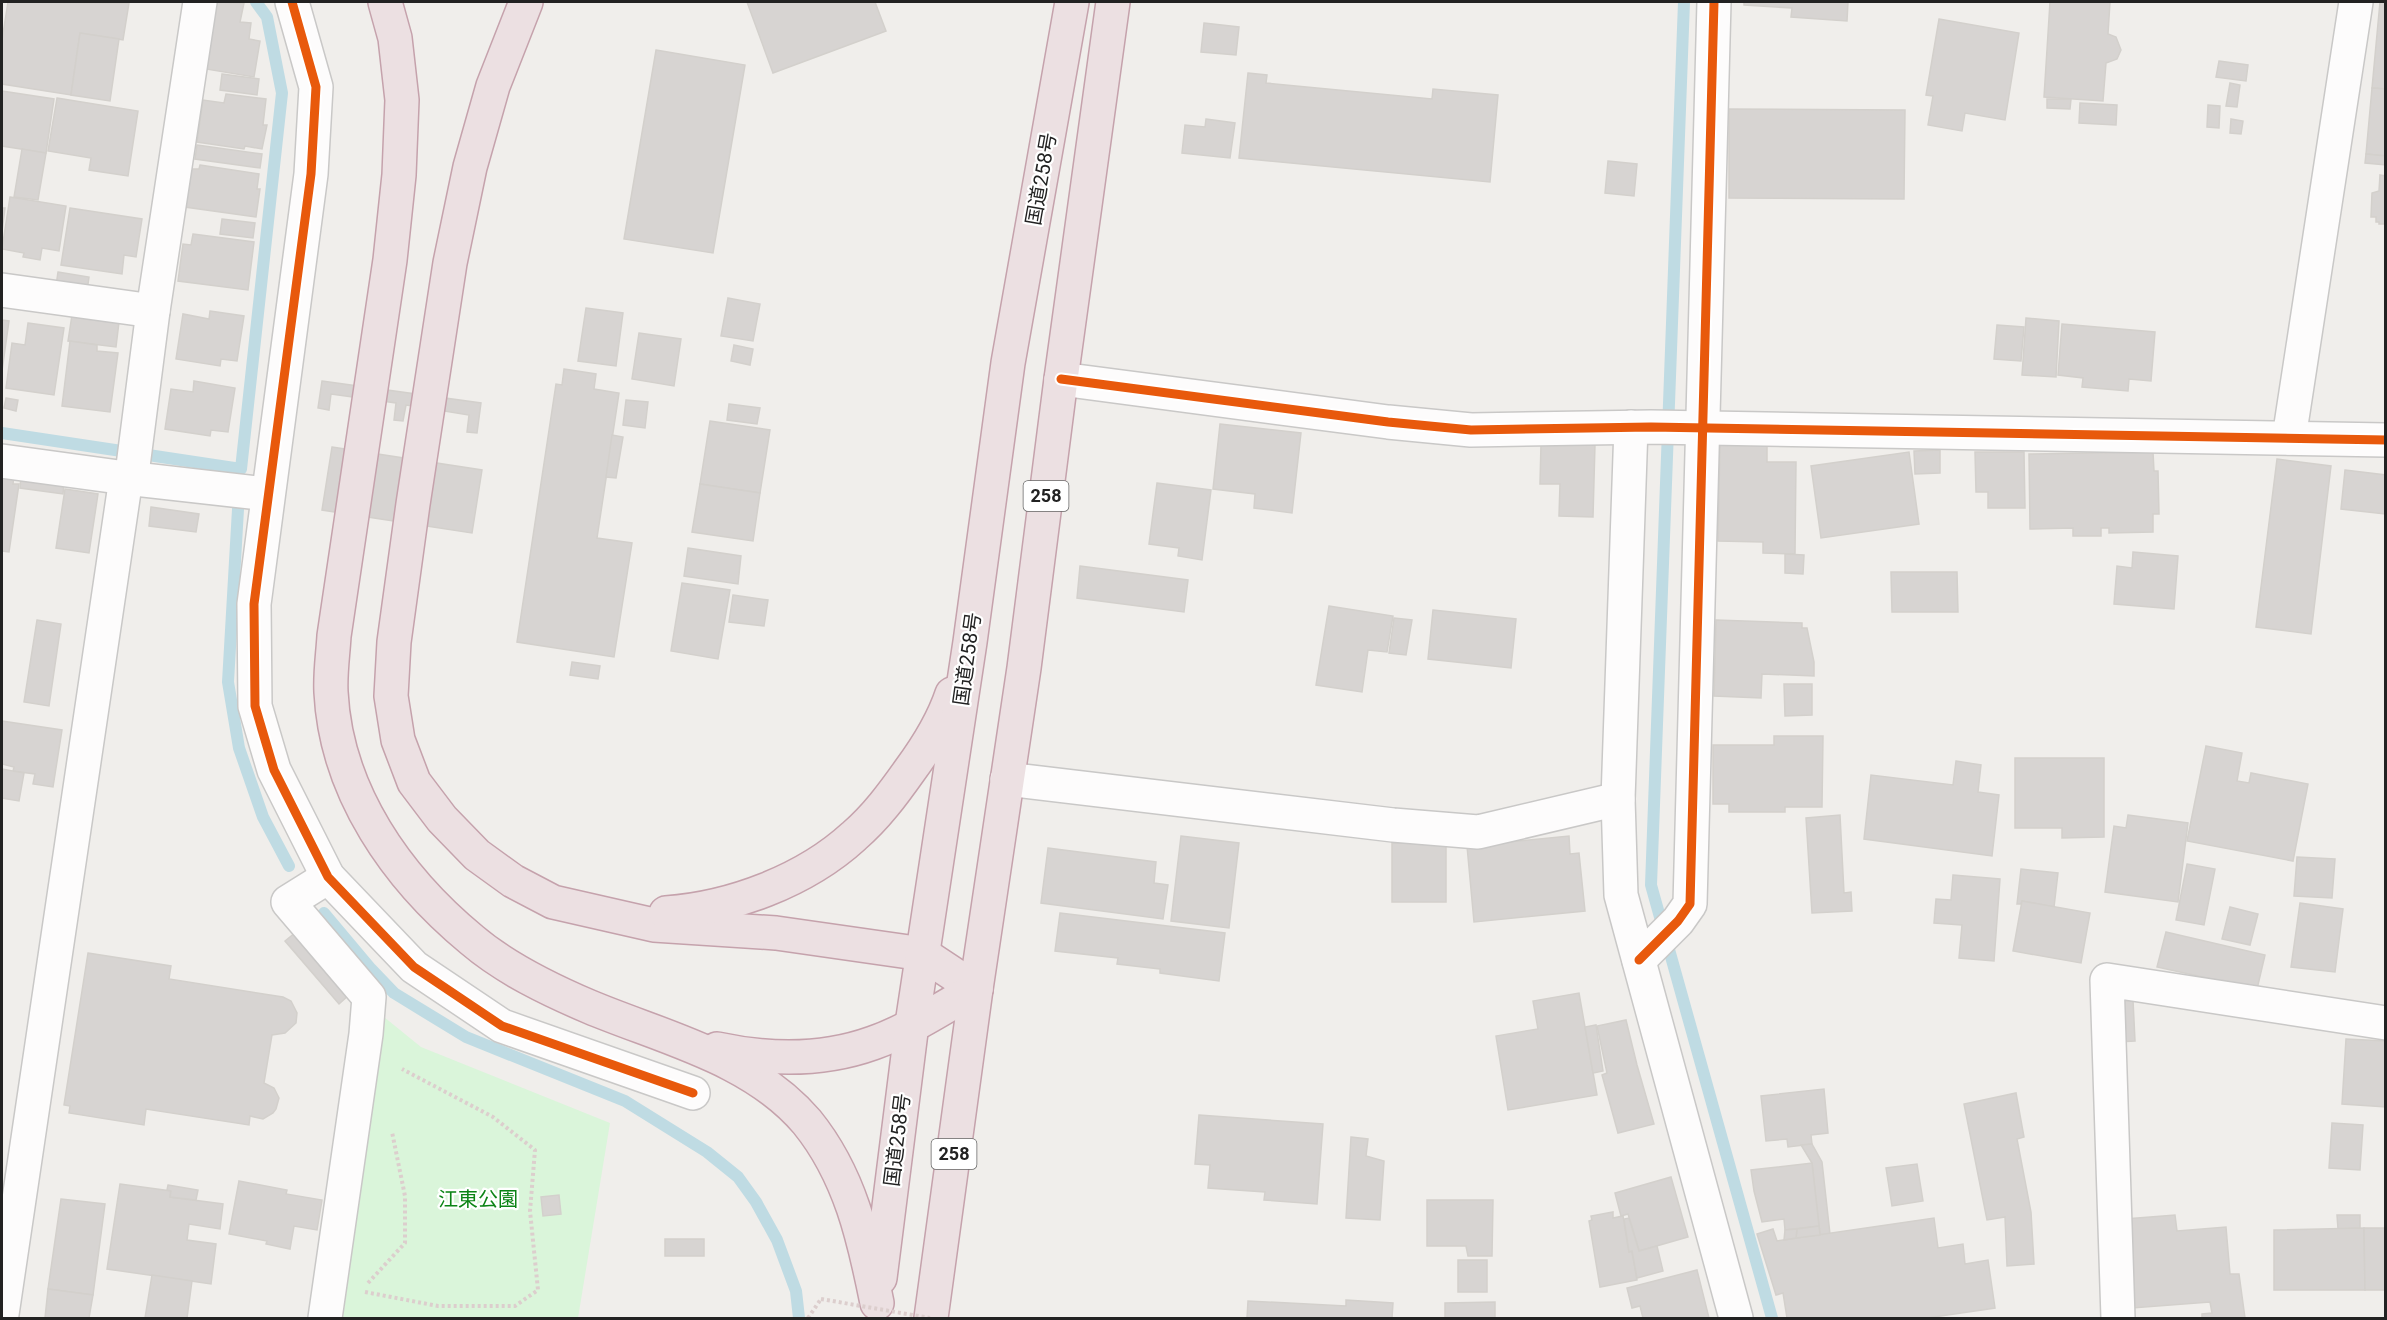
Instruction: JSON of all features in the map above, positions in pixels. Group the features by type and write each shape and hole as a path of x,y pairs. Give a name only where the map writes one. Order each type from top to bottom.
{"highway":[{"path":"385,2 395,38 402,100 399,175 390,260 334,636 331,691 339,745 357,799 388,851 428,899 473,941 529,978 549,988 589,1007 680,1041 732,1065 774,1091 806,1122 833,1160 855,1207 867,1252 876,1311"},
{"path":"526,2 492,86 470,167 450,263 397,619 391,696 398,740 414,782 442,819 477,855 513,881 553,902 654,925 776,933 924,954 976,989 875,1043 831,1054 800,1057 738,1053 680,1041"},
{"name":"国道258号","path":"876,1311 912,1024 970,642 1008,363 1072,2"},
{"name":"258","path":"930,1318 1024,668 1113,2"},
{"path":"599,914 669,913 722,904 768,889 811,867 854,837 889,800 921,754 949,705 970,642"}],"street":[{"path":"2,1314 200,2"},
{"path":"292,2 316,87 311,174 262,493 254,604 255,706 274,770 328,877 414,967 502,1026 693,1094"},
{"path":"1645,954 1678,921 1690,904 1693,428 1714,2"},
{"path":"2289,438 2356,2"},
{"path":"2,290 153,311"},
{"path":"1061,379 1388,422 1472,430 1641,427 2385,440"},
{"path":"1641,427 1617,799 1621,895 1645,954 1736,1318"},
{"path":"2,460 132,460 223,489 262,493"},
{"path":"1007,778 1393,825 1478,832 1617,799"},
{"path":"325,1318 366,1034 369,997 288,902 328,877"},
{"path":"2118,1318 2107,980 2385,1023"}],"path":[{"path":"366,1034 383,1043 402,1070 493,1118 535,1149 530,1211 538,1290 515,1306 438,1306 361,1291 405,1243 405,1196 391,1134 393,1123"},
{"path":"400,1080 402,1070"},
{"path":"808,1318 821,1299 930,1318"}],"green space":[{"name":"江東公園","path":"384,1017 421,1047 610,1123 578,1318 343,1318"}],"building":[{"path":"8,2 129,3 123,40 80,33 71,95 2,84 2,40"},
{"path":"217,2 244,3 240,22 251,23 249,39 260,41 254,77 206,69"},
{"path":"747,2 875,2 886,31 773,73"},
{"path":"1744,2 1848,2 1847,21 1791,17 1792,8 1744,5"},
{"path":"2050,2 2110,2 2108,34 2116,37 2121,50 2117,59 2106,63 2103,101 2044,97"},
{"path":"2380,2 2386,2 2386,89 2372,88"},
{"path":"1939,19 2019,33 2005,120 1965,113 1962,131 1928,125 1933,96 1926,95"},
{"path":"1204,23 1239,27 1236,55 1201,52"},
{"path":"80,33 119,39 110,101 71,95"},
{"path":"656,50 745,65 713,253 624,239"},
{"path":"2219,61 2248,65 2246,81 2216,77"},
{"path":"1248,73 1267,75 1266,83 1432,99 1433,89 1498,95 1490,182 1239,158"},
{"path":"222,74 259,79 257,95 220,90"},
{"path":"2230,83 2240,85 2237,107 2226,106"},
{"path":"2372,88 2386,89 2386,156 2366,154"},
{"path":"2,91 54,99 46,153 2,146"},
{"path":"226,94 266,99 263,125 267,125 262,149 245,146 244,149 197,142 203,100 224,103"},
{"path":"57,98 138,111 128,176 89,170 91,158 48,151"},
{"path":"2047,99 2071,99 2070,109 2047,108"},
{"path":"2080,103 2117,105 2116,125 2079,123"},
{"path":"2208,105 2220,106 2219,128 2207,127"},
{"path":"1729,109 1905,110 1904,199 1729,198"},
{"path":"1206,119 1235,123 1230,158 1182,153 1185,125 1205,127"},
{"path":"2231,119 2243,121 2241,134 2230,133"},
{"path":"197,145 262,154 260,168 195,159"},
{"path":"22,149 46,153 38,200 14,197"},
{"path":"2366,154 2386,156 2386,165 2365,163"},
{"path":"1608,161 1637,164 1634,196 1605,193"},
{"path":"200,165 259,174 257,189 260,189 256,217 185,207 191,169 199,169"},
{"path":"2380,175 2386,176 2386,224 2379,224 2376,222 2376,217 2371,217 2372,193 2379,191"},
{"path":"10,197 66,206 59,251 42,248 40,260 23,257 24,253 2,249"},
{"path":"2,208 5,208 2,231"},
{"path":"70,208 142,219 136,257 124,255 122,274 61,265"},
{"path":"222,219 255,223 253,238 220,234"},
{"path":"193,234 254,242 248,290 178,281 183,244 191,245"},
{"path":"58,272 89,277 87,291 56,286"},
{"path":"728,298 760,304 753,341 721,336"},
{"path":"586,308 623,313 616,366 578,361"},
{"path":"210,311 244,316 237,361 221,359 220,366 176,359 183,314 209,319"},
{"path":"72,315 119,322 116,347 68,341"},
{"path":"2026,318 2059,321 2056,377 2022,375"},
{"path":"2,320 9,321 2,371"},
{"path":"28,323 64,328 54,395 6,388 12,343 25,345"},
{"path":"2062,324 2155,332 2151,381 2129,379 2128,391 2082,387 2083,378 2058,375"},
{"path":"1997,325 2024,327 2021,361 1994,359"},
{"path":"639,333 681,339 674,386 632,379"},
{"path":"70,341 97,345 97,351 118,353 110,412 62,406"},
{"path":"734,345 753,349 750,365 731,361"},
{"path":"564,369 596,374 594,389 619,393 597,538 632,543 614,657 517,642 556,384 562,385"},
{"path":"194,381 235,388 228,432 211,430 210,436 165,429 171,389 193,392"},
{"path":"322,381 481,403 477,433 467,432 469,415 426,408 406,405 403,421 394,420 396,403 331,394 329,410 318,408"},
{"path":"6,398 18,400 16,411 4,408"},
{"path":"626,400 648,402 645,428 623,425"},
{"path":"729,404 760,408 757,424 727,420"},
{"path":"710,421 770,430 760,493 700,484"},
{"path":"1220,424 1301,433 1292,513 1254,508 1255,494 1213,489"},
{"path":"612,435 623,437 616,478 606,477"},
{"path":"1720,442 1767,442 1767,462 1796,462 1795,554 1763,553 1763,542 1718,541"},
{"path":"1541,444 1595,444 1593,517 1559,516 1560,484 1540,484"},
{"path":"332,447 482,470 472,533 322,510"},
{"path":"1940,450 1940,473 1915,474 1914,451"},
{"path":"1909,452 1919,524 1821,538 1811,466"},
{"path":"1975,452 2024,452 2025,508 1988,508 1988,492 1976,492"},
{"path":"2153,452 2154,471 2158,471 2159,514 2153,514 2153,532 2109,533 2109,528 2101,528 2101,536 2073,536 2073,528 2030,529 2029,454"},
{"path":"2277,459 2331,466 2311,634 2256,627"},
{"path":"2345,470 2386,475 2385,514 2341,509"},
{"path":"2,474 14,476 13,484 19,484 9,552 2,551"},
{"path":"21,476 64,482 63,494 20,488"},
{"path":"1157,483 1211,490 1202,560 1178,556 1179,548 1149,544"},
{"path":"700,484 760,493 753,541 692,532"},
{"path":"65,489 98,494 89,553 56,548"},
{"path":"151,507 199,514 196,532 149,526"},
{"path":"688,548 741,556 738,584 684,576"},
{"path":"2133,552 2178,556 2174,609 2114,604 2117,566 2132,568"},
{"path":"1785,554 1804,555 1803,574 1785,573"},
{"path":"1080,566 1188,580 1184,612 1077,598"},
{"path":"1891,572 1957,572 1958,612 1892,612"},
{"path":"682,583 730,590 718,659 671,651"},
{"path":"733,595 768,600 764,626 729,622"},
{"path":"1329,606 1393,616 1387,652 1368,650 1362,692 1316,685"},
{"path":"1433,610 1516,619 1511,668 1428,659"},
{"path":"1394,618 1412,620 1406,655 1389,653"},
{"path":"37,620 61,624 49,706 24,702"},
{"path":"1716,620 1802,623 1802,628 1807,628 1814,662 1814,676 1762,674 1761,698 1714,696"},
{"path":"572,662 600,666 598,679 570,675"},
{"path":"1784,684 1812,684 1812,715 1785,716"},
{"path":"2,721 62,730 53,787 33,784 35,774 13,771 14,767 2,764"},
{"path":"1774,736 1823,736 1822,807 1785,807 1785,812 1729,812 1729,804 1713,804 1713,745 1774,745"},
{"path":"2206,746 2242,753 2237,781 2249,783 2251,773 2308,784 2293,861 2187,841"},
{"path":"2015,758 2104,758 2104,837 2062,838 2062,828 2015,828"},
{"path":"1956,761 1981,765 1978,792 1999,795 1992,856 1864,839 1871,775 1953,785"},
{"path":"2,769 24,773 19,801 2,798"},
{"path":"1840,815 1844,893 1851,892 1852,911 1812,913 1806,818"},
{"path":"2128,815 2188,823 2178,902 2105,892 2114,826 2126,828"},
{"path":"1181,836 1239,843 1229,928 1171,921"},
{"path":"1569,836 1570,854 1579,853 1585,911 1474,922 1467,846"},
{"path":"1392,843 1446,843 1446,902 1392,902"},
{"path":"1048,848 1156,862 1154,883 1168,885 1163,919 1041,903"},
{"path":"2297,857 2335,859 2332,898 2294,896"},
{"path":"2187,864 2215,869 2204,925 2176,920"},
{"path":"2021,869 2058,873 2054,907 2022,901 2021,904 2017,904"},
{"path":"1953,875 2000,879 1994,961 1959,958 1962,925 1934,923 1936,899 1951,900"},
{"path":"2022,901 2090,913 2081,963 2013,951"},
{"path":"2300,903 2343,909 2335,972 2291,967"},
{"path":"2230,907 2258,914 2250,945 2222,939"},
{"path":"1060,913 1225,933 1219,981 1160,973 1160,969 1117,964 1118,958 1055,951"},
{"path":"296,932 349,995 339,1004 285,941"},
{"path":"2166,932 2265,955 2257,989 2157,967"},
{"path":"88,953 171,966 169,979 283,997 291,1001 297,1013 296,1023 285,1033 272,1035 264,1083 274,1088 279,1098 273,1113 263,1119 250,1116 249,1125 146,1109 144,1125 69,1113 70,1106 64,1105"},
{"path":"1579,993 1597,1095 1508,1110 1496,1036 1538,1029 1533,1001"},
{"path":"2133,1000 2135,1041 2117,1042 2115,1001"},
{"path":"1626,1020 1654,1124 1618,1133 1602,1075 1607,1073 1597,1026"},
{"path":"1596,1025 1603,1071 1593,1073 1585,1027"},
{"path":"2346,1039 2386,1041 2386,1107 2342,1104"},
{"path":"1824,1089 1828,1133 1811,1135 1812,1144 1788,1147 1787,1139 1766,1141 1761,1096"},
{"path":"2016,1093 2024,1137 2017,1139 2031,1212 2034,1264 2007,1266 2005,1217 1987,1220 1964,1104"},
{"path":"1199,1115 1323,1124 1317,1204 1264,1200 1265,1192 1208,1188 1210,1165 1195,1164"},
{"path":"2332,1123 2363,1125 2360,1170 2329,1168"},
{"path":"1351,1137 1368,1139 1366,1156 1384,1161 1380,1220 1346,1218"},
{"path":"1812,1144 1822,1162 1830,1234 1820,1235 1812,1163 1801,1145"},
{"path":"1812,1163 1819,1226 1785,1230 1784,1219 1762,1222 1751,1170"},
{"path":"1917,1164 1923,1201 1892,1206 1886,1168"},
{"path":"1671,1177 1688,1237 1639,1251 1628,1214 1621,1216 1615,1193"},
{"path":"239,1181 287,1190 286,1194 322,1200 317,1230 294,1226 290,1249 266,1244 267,1241 229,1234"},
{"path":"120,1184 171,1191 170,1197 223,1204 220,1229 189,1224 187,1240 216,1244 211,1284 107,1269"},
{"path":"168,1185 198,1190 196,1200 170,1197 171,1191 167,1190"},
{"path":"559,1195 561,1214 543,1216 541,1197"},
{"path":"61,1199 105,1204 93,1295 48,1289"},
{"path":"1427,1200 1493,1200 1492,1256 1468,1256 1466,1246 1427,1246"},
{"path":"1613,1212 1613,1218 1623,1216 1629,1252 1632,1251 1637,1280 1600,1287 1589,1221 1592,1220 1591,1216"},
{"path":"2175,1215 2177,1231 2226,1227 2230,1274 2239,1274 2245,1318 2202,1318 2202,1314 2212,1313 2210,1302 2132,1308 2125,1219"},
{"path":"2337,1215 2360,1215 2360,1228 2338,1229"},
{"path":"1629,1218 1639,1251 1657,1246 1663,1271 1637,1278 1632,1251 1629,1252 1624,1219"},
{"path":"1934,1218 1938,1248 1963,1244 1965,1264 1988,1260 1995,1308 1927,1318 1787,1318 1783,1293 1776,1295 1757,1234 1773,1229 1777,1241"},
{"path":"1819,1226 1820,1235 1796,1238 1797,1229"},
{"path":"2364,1228 2365,1290 2274,1290 2274,1230"},
{"path":"2364,1228 2386,1228 2386,1290 2365,1290"},
{"path":"1797,1229 1796,1238 1784,1240 1785,1230"},
{"path":"665,1239 704,1239 704,1256 665,1256"},
{"path":"1458,1260 1487,1260 1487,1292 1458,1292"},
{"path":"1697,1270 1709,1318 1643,1318 1640,1306 1632,1308 1627,1288"},
{"path":"152,1275 192,1281 187,1318 145,1318"},
{"path":"48,1289 93,1295 89,1318 45,1318"},
{"path":"1346,1300 1393,1303 1392,1318 1247,1318 1248,1301 1346,1306"},
{"path":"1495,1302 1495,1318 1445,1318 1445,1303"}],"waterway":[{"path":"2,433 241,469 282,93 267,17 256,2"},
{"path":"1684,2 1651,885 1772,1318"},
{"path":"239,492 228,682 239,748 263,817 289,866"},
{"path":"324,913 394,993 466,1037 625,1101 707,1152 738,1177 756,1202 777,1240 796,1291 799,1318"}],"cycle path":[{"path":"292,2 316,87 311,174 254,604 255,706 274,770 328,877 414,967 502,1026 693,1093"},
{"path":"1639,960 1678,921 1690,904 1714,2"},
{"path":"1061,379 1388,422 1471,430 1651,427 2386,440"}]}
